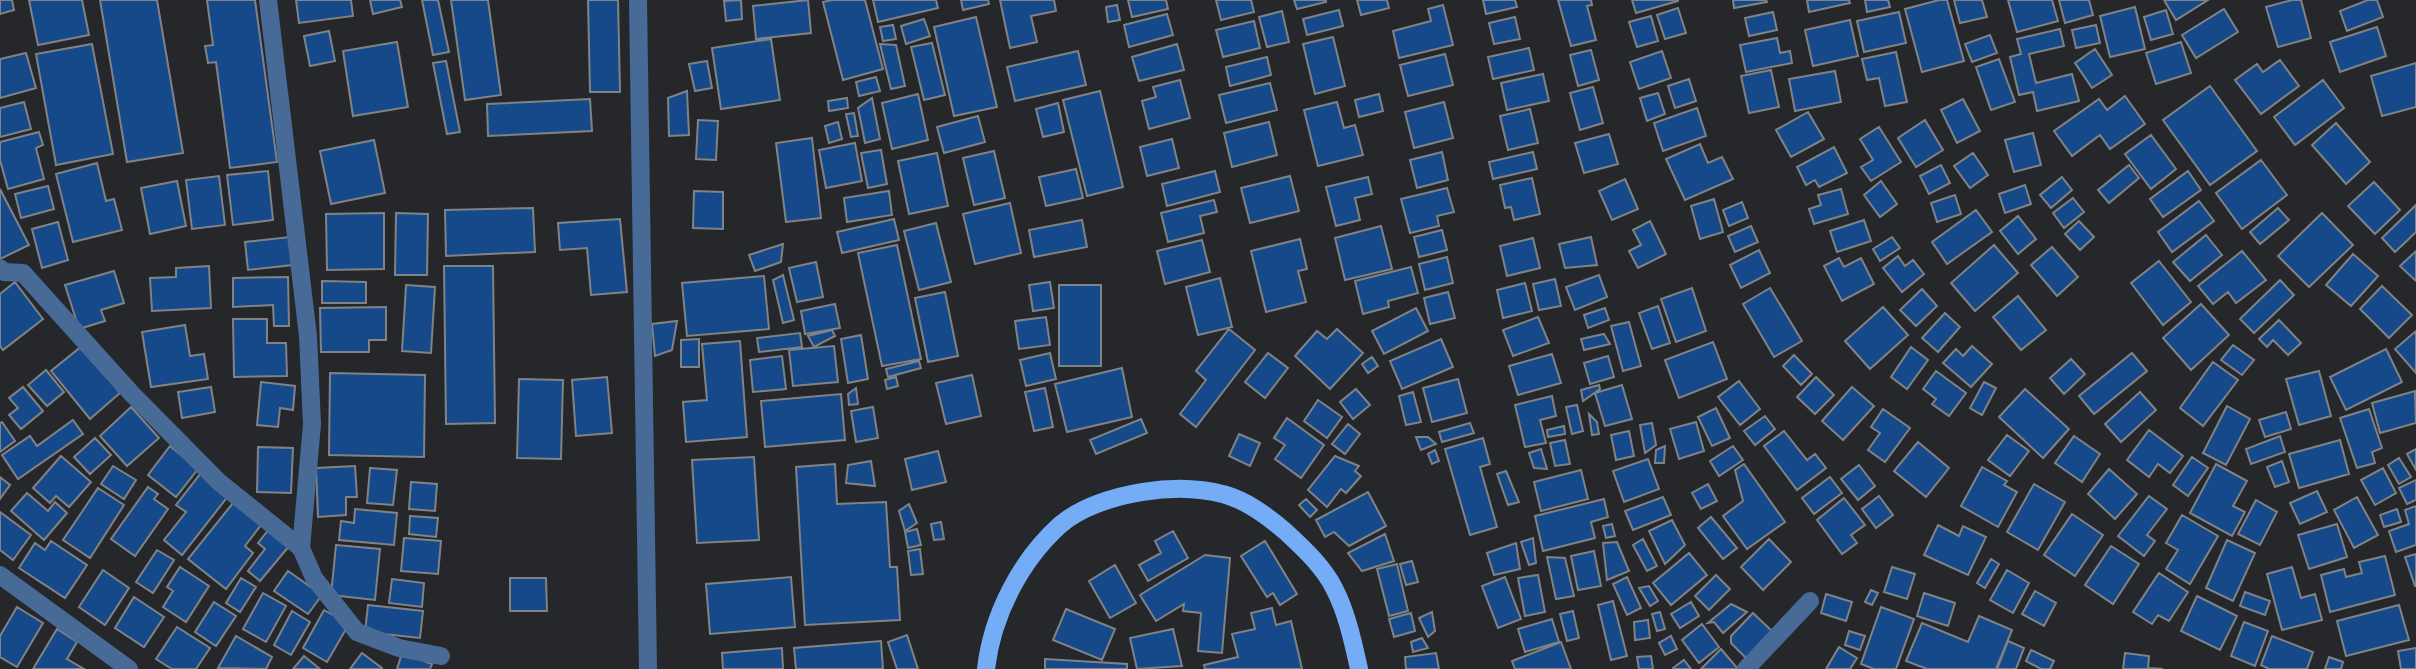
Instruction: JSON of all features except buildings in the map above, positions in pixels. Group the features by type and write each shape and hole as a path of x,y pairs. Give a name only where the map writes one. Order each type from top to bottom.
{"main road":[{"path":"986,669 989,646 1005,599 1031,559 1060,525 1091,505 1123,495 1159,489 1232,496 1272,520 1298,543 1333,586 1349,628 1359,669"}],"street":[{"path":"268,0 308,335 312,424 301,548"},
{"path":"638,0 648,669"},
{"path":"0,268 4,272 23,273 132,394 219,482 301,548 314,578 357,632 399,648 441,656"},
{"path":"0,575 129,669"},
{"path":"1746,669 1810,601"}]}
